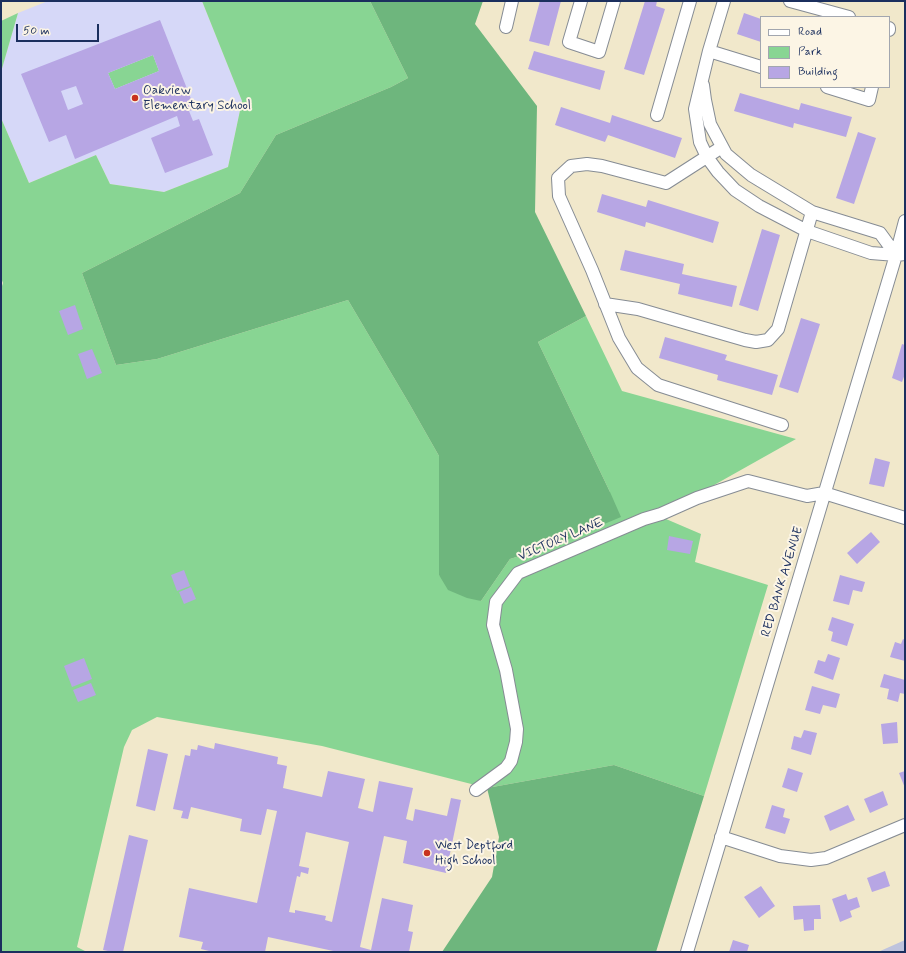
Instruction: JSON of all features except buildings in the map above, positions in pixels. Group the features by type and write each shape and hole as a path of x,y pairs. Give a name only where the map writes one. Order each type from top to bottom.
{"street":[{"path":"506,27 512,1"},
{"path":"581,1 569,42 599,52 614,1"},
{"path":"657,115 690,1"},
{"path":"724,1 709,51 695,109 700,142 706,157 735,190 759,206 807,231 871,253 900,254"},
{"path":"790,1 845,16"},
{"path":"709,51 760,67"},
{"path":"702,80 710,124 726,154 751,175 812,212 880,233 900,254"},
{"path":"830,88 868,100 872,88"},
{"path":"722,147 666,183 602,166 587,164 571,166 558,178 559,196 592,270 618,338 637,368 658,385 782,425"},
{"path":"605,304 638,309 745,340 756,342 768,340 778,329 812,212"},
{"name":"RED BANK AVENUE","path":"687,952 824,493 900,254 905,221"},
{"name":"VICTORY LANE","path":"476,790 506,768 511,761 516,742 517,729 506,670 493,625 496,602 518,573 644,519 661,514 697,498 744,482 753,482 807,496 824,493"},
{"path":"824,493 905,518"},
{"path":"721,837 780,856 811,860 826,858 905,825"}],"shaded area":[{"path":"48,1 202,1 242,101 228,167 164,192 110,184 96,155 29,183 1,118 1,72 18,13"},
{"path":"905,940 905,952 878,952"}],"green space":[{"path":"202,1 370,1 408,78 391,87 276,135 240,193 82,273 116,365 157,359 348,300 439,456 439,575 481,601 510,559 554,545 610,492 538,342 586,316 622,391 796,439 659,516 701,534 695,562 768,585 704,796 614,765 487,788 322,746 157,717 132,730 124,747 77,947 87,952 1,952 1,289 3,283 1,278 1,118 29,183 96,155 110,184 164,192 228,167 242,101"},
{"path":"370,1 483,1 475,24 537,106 535,212 586,316 538,342 621,517 554,545 510,559 481,601 467,598 448,590 439,575 439,456 348,300 157,359 116,365 82,273 240,193 276,135 391,87 408,78"},
{"path":"18,13 1,72 1,21"},
{"path":"153,55 159,71 115,89 108,73"},
{"path":"614,765 704,796 656,952 442,952 492,877 499,837 487,788"}],"place":[{"name":"Oakview Elementary School","path":"135,98"},
{"name":"West Deptford High School","path":"427,853"}]}
